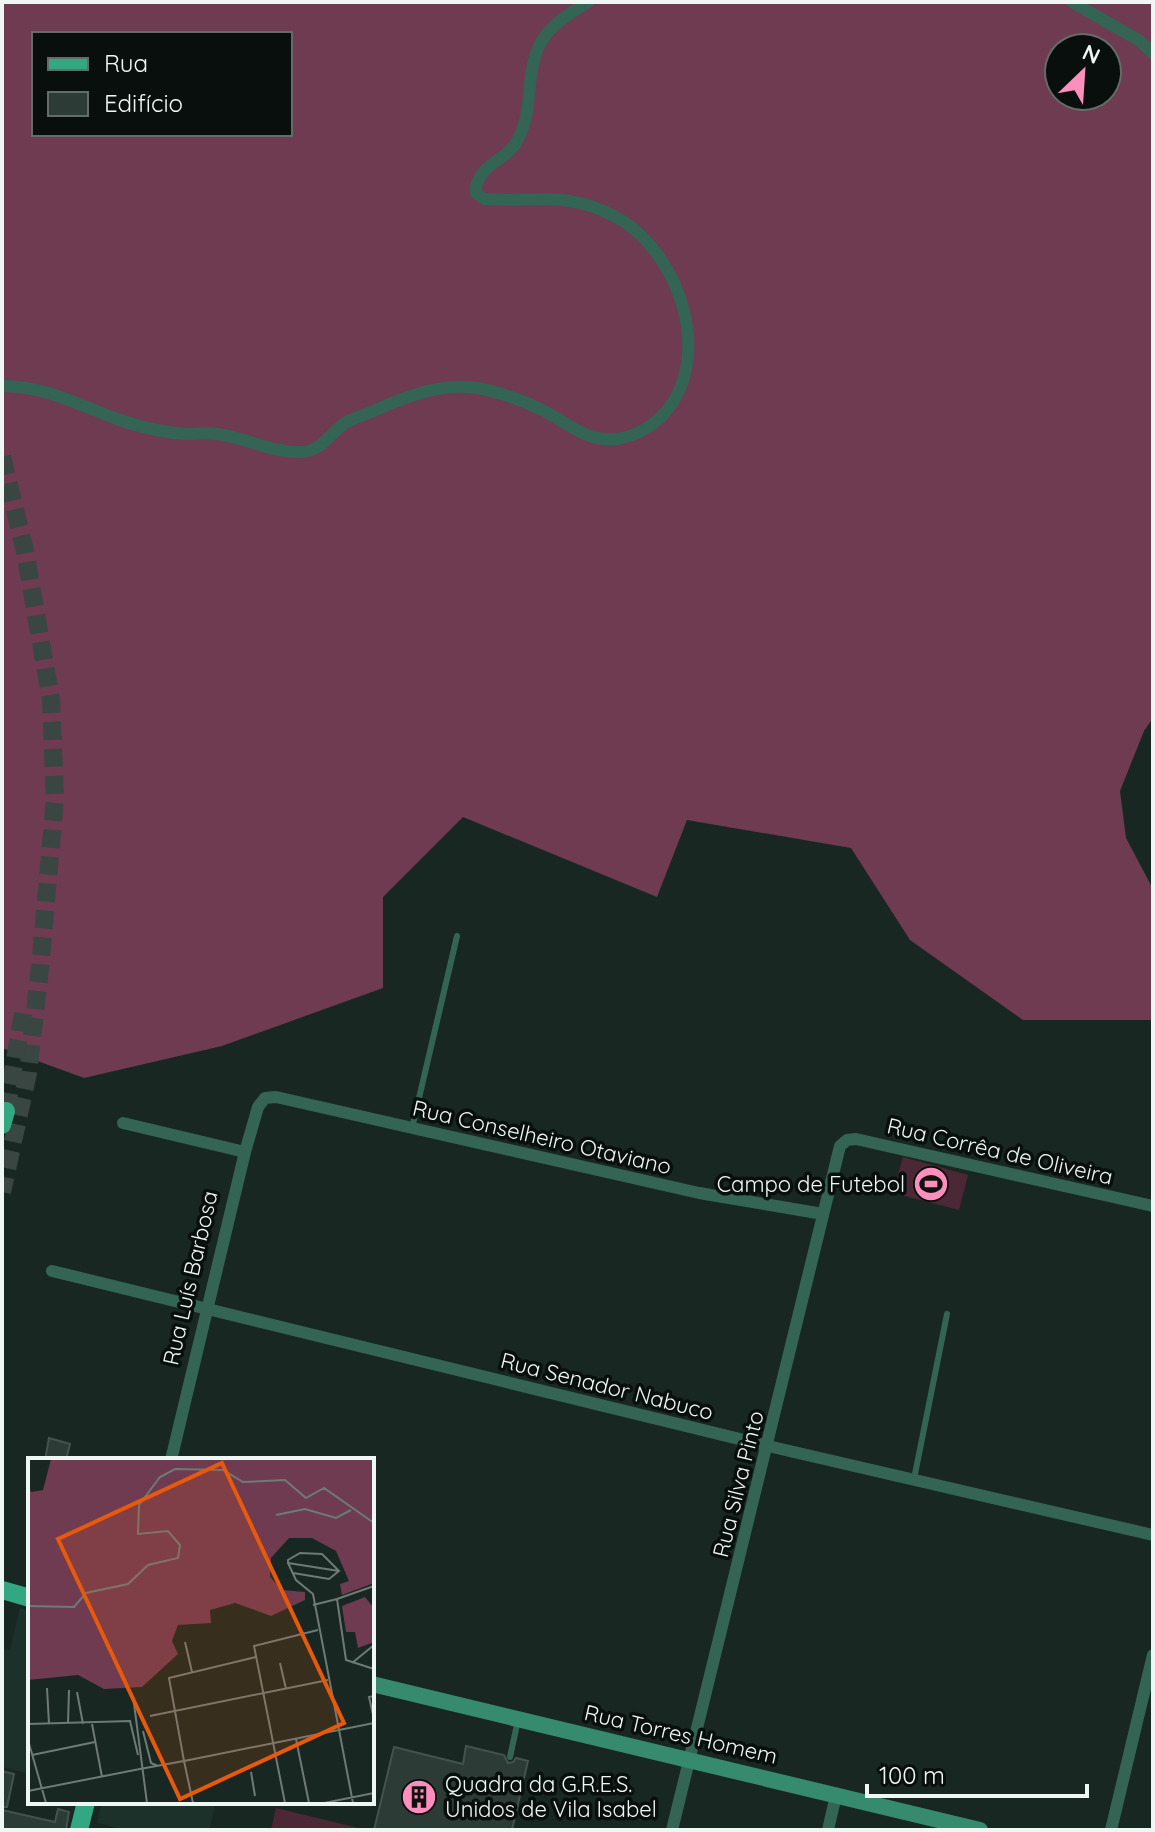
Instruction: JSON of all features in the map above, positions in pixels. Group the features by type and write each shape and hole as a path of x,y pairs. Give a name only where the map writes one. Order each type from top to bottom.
{"main road":[{"path":"2,1590 28,1597"},
{"path":"79,1830 86,1804"}],"street":[{"path":"2,386 58,395 152,429 217,434 283,451 303,452 317,448 342,425 355,418 417,392 448,387 476,388 510,396 596,439 620,439 656,422 667,411 682,384 687,364 687,335 682,303 670,274 655,250 635,229 590,205 564,198 484,199 476,193 475,185 482,173 511,151 522,133 534,56 540,43 558,20 588,2"},
{"path":"1072,2 1132,36 1153,53"},
{"name":"Rua Conselheiro Otaviano","path":"258,1107 265,1098 276,1097 699,1193 823,1214"},
{"name":"Rua Luís Barbosa","path":"171,1458 258,1107"},
{"path":"123,1123 245,1152"},
{"name":"Rua Corrêa de Oliveira","path":"840,1146 847,1140 856,1139 1153,1206"},
{"name":"Rua Silva Pinto","path":"672,1830 840,1146"},
{"name":"Rua Senador Nabuco","path":"52,1271 768,1446 1153,1535"},
{"path":"1111,1830 1153,1655"},
{"name":"Rua Torres Homem","path":"374,1684 980,1830"},
{"path":"828,1830 836,1795"}],"lane":[{"path":"412,1128 457,936"},
{"path":"914,1479 947,1314"},
{"path":"510,1757 518,1720"}],"shaded area":[{"path":"2,2 1153,2 1153,718 1144,731 1120,791 1126,838 1153,889 1153,1020 1023,1020 910,940 851,848 687,820 657,897 463,817 383,897 383,988 222,1046 84,1078 2,1048"},
{"name":"Campo de Futebol","path":"903,1157 968,1175 959,1210 893,1193"},
{"path":"20,1608 28,1610 28,1774 2,1767 2,1649 10,1650"},
{"path":"102,1804 216,1804 209,1830 127,1830 97,1823"},
{"path":"276,1808 367,1830 271,1830"}],"building":[{"path":"49,1438 70,1444 66,1458 45,1458"},
{"path":"466,1746 504,1755 508,1763 516,1758 528,1761 512,1830 374,1830 394,1747 463,1764"},
{"path":"2,1771 14,1774 7,1807 2,1807"},
{"path":"58,1809 69,1812 66,1830 2,1830 2,1810 55,1822"}],"tunnel":[{"path":"2,457 25,551 51,700 55,799 28,1073 2,1192"},
{"path":"6,1111 24,1008"}],"place":[{"name":"Campo de Futebol","path":"931,1184"},
{"name":"Quadra da G.R.E.S. Unidos de Vila Isabel","path":"419,1797"}]}
